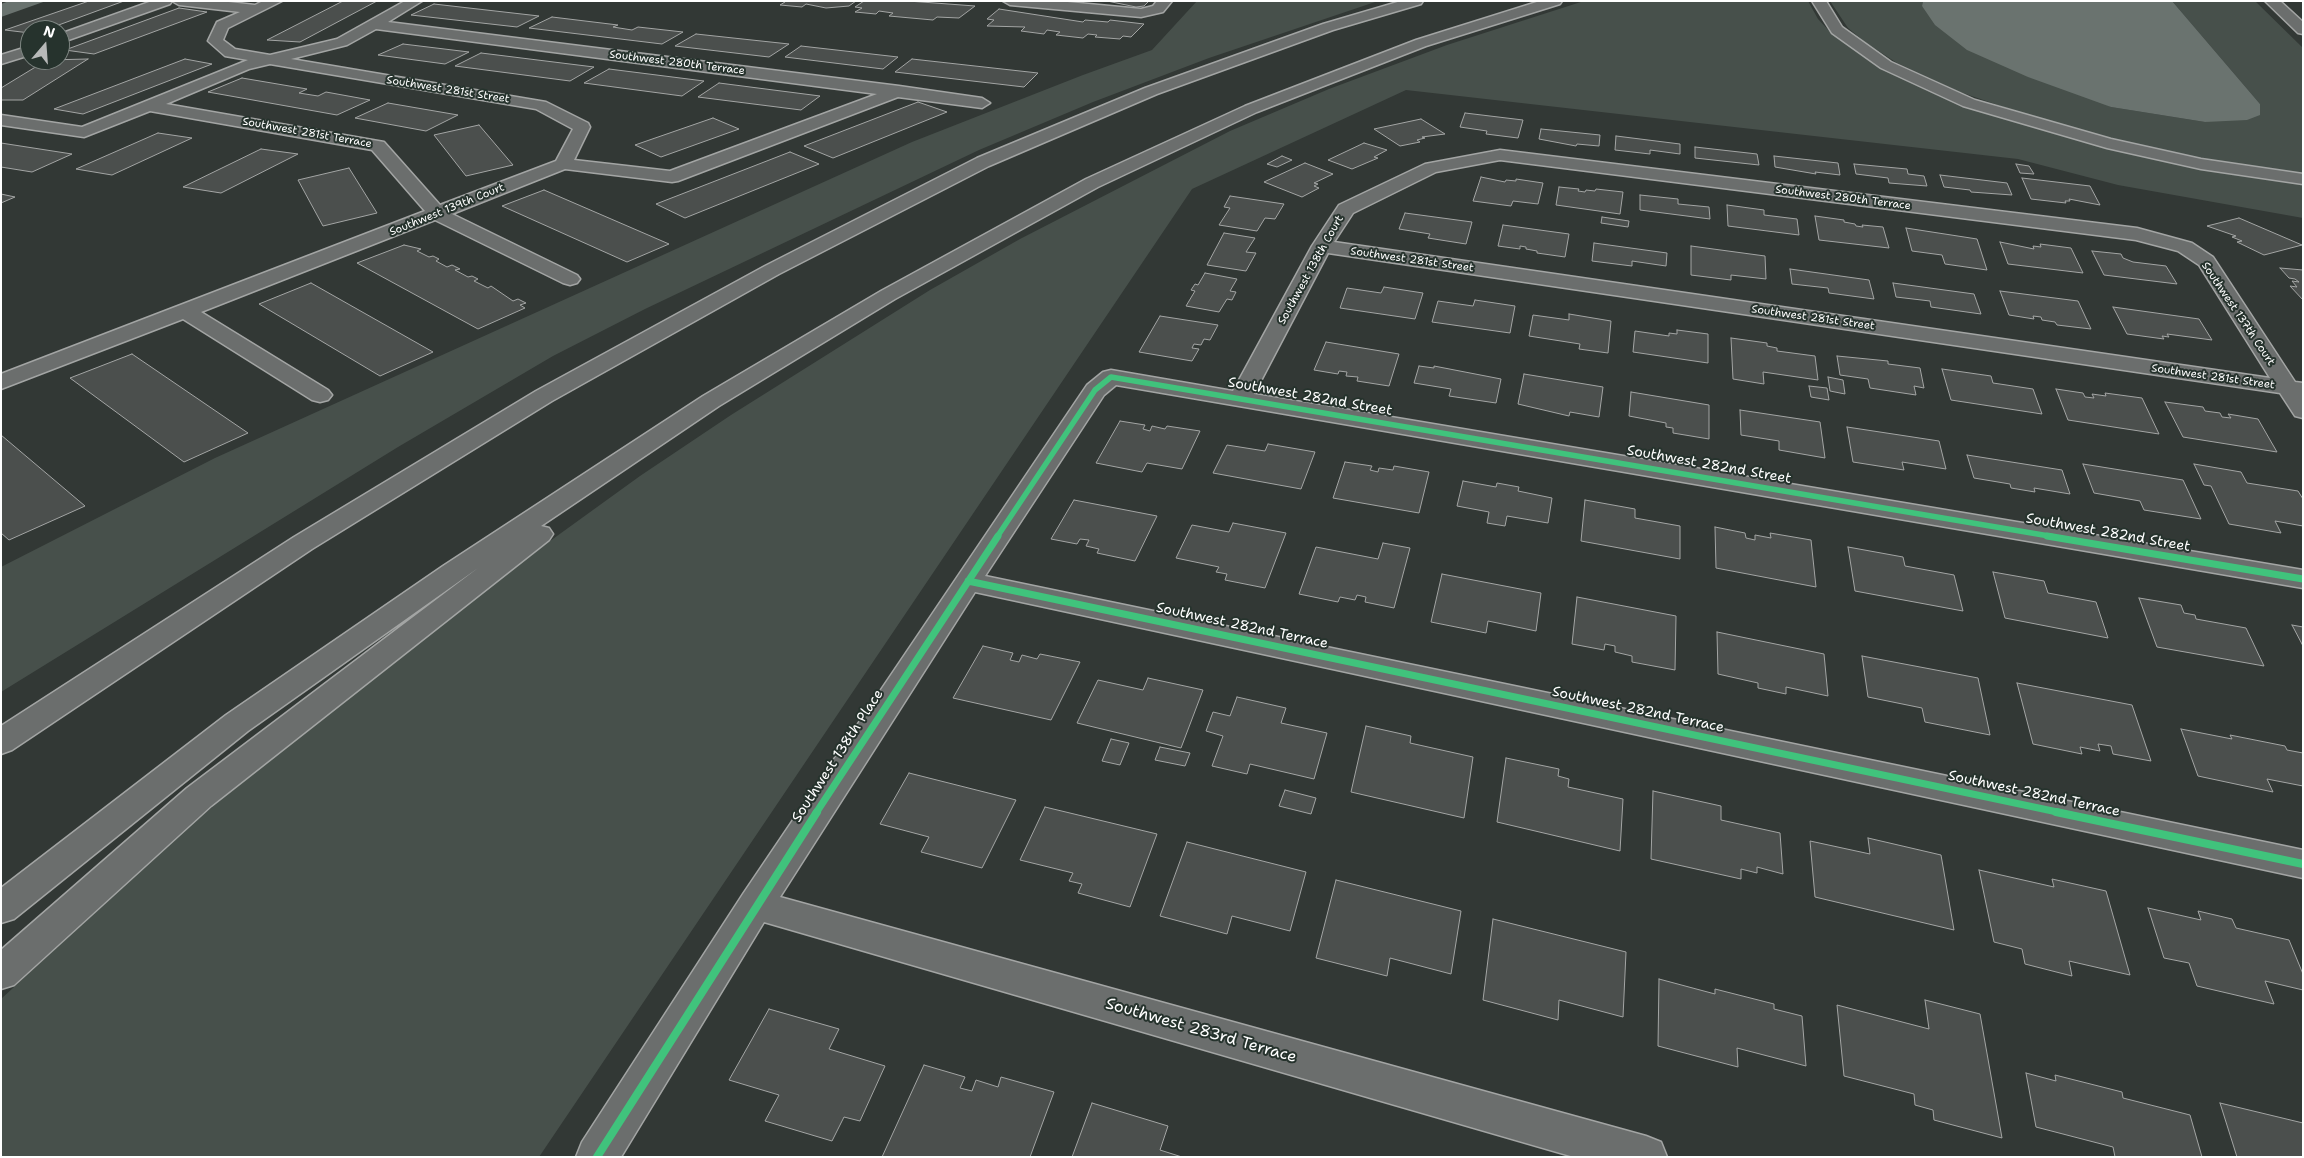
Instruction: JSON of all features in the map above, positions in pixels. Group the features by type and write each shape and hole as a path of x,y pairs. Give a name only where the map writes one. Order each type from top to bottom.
{"main road":[{"path":"70,35 165,1"},
{"path":"179,1 255,9 276,1"},
{"path":"267,60 342,42 415,1"},
{"path":"1010,1 1125,13 1150,12 1158,9 1165,1"},
{"path":"1,742 303,544 544,396 816,247 983,162 1151,91 1328,27 1416,1"},
{"path":"1,908 237,722 453,572 711,401 888,295 1092,183 1251,109 1421,43 1555,1"},
{"path":"1819,1 1837,30 1886,65 1969,102 2106,143 2201,164 2303,179"},
{"path":"2272,1 2303,30"},
{"name":"Southwest 281st Street","path":"255,9 222,25 215,41 230,54 540,105 582,127 562,164"},
{"name":"Southwest 280th Terrace","path":"372,24 982,102"},
{"path":"6,60 20,54"},
{"name":"Southwest 281st Street","path":"1,120 84,132 244,66 267,60"},
{"name":"Southwest 139th Court","path":"1,382 186,312 562,164 672,177 899,91"},
{"name":"Southwest 281st Terrace","path":"150,106 378,146 438,214 570,278"},
{"name":"Southwest 280th Terrace","path":"1500,155 2137,234 2185,247"},
{"name":"Southwest 138th Court","path":"1241,398 1322,246 1346,209 1431,168 1500,155"},
{"name":"Southwest 281st Street","path":"1322,246 2295,389"},
{"name":"Southwest 137th Court","path":"2185,247 2206,261 2295,389 2303,411"},
{"path":"186,312 320,395"},
{"name":"Southwest 282nd Street","path":"1111,377 2303,579"},
{"name":"Southwest 138th Place","path":"597,1157 756,905 968,581 1095,390 1111,377"},
{"path":"1,973 199,797 542,532 624,457"},
{"name":"Southwest 282nd Terrace","path":"968,581 2303,864"},
{"path":"1,721 122,661"},
{"name":"Southwest 283rd Terrace","path":"756,905 1646,1157"}],"shaded area":[{"path":"9,1 46,1 1,17 1,4"},
{"path":"1197,1 1378,1 1209,58 1093,102 979,150 645,309 553,356 398,447 1,692 1,567 215,458 912,142 1152,50"},
{"path":"1584,1 1808,1 1818,19 1831,33 1868,59 2024,123 2103,146 2303,184 2303,218 2118,185 2018,159 1406,90 1192,189 539,1157 1,1157 1,999 187,828 275,755 539,549 640,476 731,415 930,290 1020,239 1230,131 1329,89 1447,45"},
{"path":"1830,1 1923,1 1922,6 2111,107 2205,122 2260,104 2172,1 2255,1 2303,48 2303,175 2199,158 2109,138 2030,116 1960,92 1897,63 1865,42 1848,28"},
{"path":"1923,1 2172,1 2260,104 2260,115 2247,120 2205,122 2111,107 2028,77 1967,50 1935,25 1922,6"}],"building":[{"path":"89,1 124,1 70,21 34,20"},
{"path":"343,1 377,1 300,42 267,40"},
{"path":"780,1 856,1 849,6 826,8 806,4 802,7 780,5 785,2"},
{"path":"864,1 908,1 975,6 959,18 937,17 933,20 889,16 893,13 879,11 876,14 855,12 862,8 855,7"},
{"path":"1107,1 1149,1 1144,6 1136,7"},
{"path":"434,4 539,16 517,27 411,15"},
{"path":"179,8 207,12 94,54 70,51 70,48"},
{"path":"999,9 1083,22 1085,20 1108,22 1110,20 1144,24 1131,37 1123,36 1120,39 1095,37 1097,35 1088,34 1083,38 1056,35 1060,32 1047,30 1044,34 1021,31 1025,27 987,26 994,20 987,19"},
{"path":"552,17 618,25 613,27 632,30 638,27 683,32 662,44 529,28"},
{"path":"20,25 20,32 5,30"},
{"path":"696,34 789,44 769,57 675,46"},
{"path":"403,44 469,52 445,64 378,55"},
{"path":"801,46 898,57 883,69 785,57"},
{"path":"481,53 594,67 570,81 455,66"},
{"path":"70,59 88,59 23,100 1,100 1,88 31,70 70,70"},
{"path":"185,59 212,64 83,114 54,109"},
{"path":"912,59 1038,73 1024,87 895,72"},
{"path":"609,69 704,81 682,96 584,83"},
{"path":"242,78 307,89 299,93 318,96 326,92 370,100 337,115 208,92"},
{"path":"719,83 820,96 801,110 698,97"},
{"path":"918,102 947,112 833,158 804,146"},
{"path":"388,103 458,115 426,131 355,118"},
{"path":"1465,113 1523,120 1518,138 1486,134 1487,131 1460,127"},
{"path":"713,118 739,129 661,157 635,145"},
{"path":"1421,119 1445,134 1422,137 1425,138 1417,140 1420,142 1400,146 1374,129"},
{"path":"479,125 513,165 466,176 434,135"},
{"path":"1541,129 1600,135 1599,146 1577,144 1576,146 1539,139"},
{"path":"158,133 192,138 112,175 76,169"},
{"path":"1616,136 1680,144 1680,154 1650,150 1650,154 1615,150"},
{"path":"1,143 72,154 32,172 1,167"},
{"path":"1364,143 1387,150 1374,157 1378,158 1352,169 1328,160"},
{"path":"1695,147 1757,154 1759,165 1695,158"},
{"path":"261,149 298,154 221,193 183,187"},
{"path":"790,152 819,164 685,218 656,204"},
{"path":"1282,156 1292,160 1277,167 1267,164"},
{"path":"1774,156 1838,163 1840,175 1815,172 1816,174 1775,167"},
{"path":"1305,163 1333,174 1314,183 1318,184 1314,186 1319,188 1302,197 1264,182"},
{"path":"1854,164 1907,169 1908,174 1924,176 1927,186 1889,183 1888,178 1856,174"},
{"path":"2016,164 2029,166 2034,174 2020,173"},
{"path":"349,168 377,213 323,226 298,180"},
{"path":"1940,175 2007,183 2012,195 1971,192 1970,190 1944,187"},
{"path":"1481,177 1505,182 1506,180 1516,181 1516,179 1543,183 1538,204 1513,201 1511,206 1473,201"},
{"path":"2022,178 2090,186 2100,205 2069,199 2070,201 2065,201 2066,203 2031,199"},
{"path":"1559,187 1579,189 1578,191 1585,192 1586,190 1595,191 1596,189 1623,192 1620,214 1556,205"},
{"path":"544,190 669,244 627,262 502,206"},
{"path":"1,194 15,197 1,203"},
{"path":"1640,195 1678,199 1678,204 1709,207 1710,219 1640,210"},
{"path":"1230,196 1284,204 1275,219 1265,218 1257,231 1219,225 1230,208 1224,207"},
{"path":"1727,205 1764,210 1764,215 1797,219 1799,235 1728,226"},
{"path":"1405,213 1472,222 1466,244 1428,238 1430,234 1399,229"},
{"path":"1815,216 1844,220 1844,222 1855,224 1856,226 1883,227 1889,248 1819,240"},
{"path":"1602,217 1629,221 1628,227 1601,223"},
{"path":"2239,218 2302,245 2264,255 2237,242 2242,241 2232,237 2236,236 2207,226"},
{"path":"1503,225 1569,234 1565,257 1537,253 1537,251 1520,246 1520,249 1498,246"},
{"path":"1906,228 1977,239 1987,270 1945,264 1942,255 1912,251"},
{"path":"1224,233 1255,238 1246,252 1256,253 1246,271 1207,265"},
{"path":"2000,242 2034,249 2033,246 2041,247 2040,244 2071,248 2083,273 2008,264"},
{"path":"1594,243 1667,253 1666,266 1632,261 1632,266 1592,261"},
{"path":"404,245 421,249 417,251 429,257 433,256 439,259 436,261 447,267 452,265 460,269 455,270 468,277 472,276 478,279 474,281 488,288 491,286 513,301 518,299 526,303 520,305 525,308 478,329 357,263"},
{"path":"1691,246 1765,256 1766,279 1731,275 1731,280 1691,275"},
{"path":"2092,251 2121,254 2123,258 2133,262 2166,266 2177,284 2104,275"},
{"path":"2280,268 2303,270 2303,300 2290,286 2297,287 2292,281 2299,282 2289,278"},
{"path":"1790,269 1869,280 1874,299 1829,293 1828,288 1792,284"},
{"path":"1205,273 1237,279 1230,291 1236,292 1232,300 1227,299 1219,312 1186,306 1195,291 1191,290 1195,284 1198,285"},
{"path":"311,283 433,352 380,376 259,304"},
{"path":"1893,283 1974,294 1981,314 1931,307 1930,301 1896,297"},
{"path":"1384,287 1423,293 1415,319 1340,308 1347,288 1381,293"},
{"path":"2000,291 2078,301 2091,329 2057,325 2055,322 2042,320 2041,317 2033,316 2034,319 2009,315"},
{"path":"1475,300 1515,306 1510,333 1432,322 1438,301 1473,306"},
{"path":"2113,307 2199,319 2212,340 2167,334 2169,337 2162,336 2164,339 2127,334"},
{"path":"1569,314 1611,321 1608,353 1579,349 1580,344 1529,336 1533,315 1569,320"},
{"path":"1160,316 1218,325 1210,340 1204,339 1201,345 1194,344 1192,348 1199,349 1192,361 1139,352"},
{"path":"1677,330 1708,334 1708,363 1633,352 1635,331 1669,336 1669,333 1677,334"},
{"path":"1731,338 1767,343 1767,346 1777,348 1777,351 1815,356 1818,380 1763,372 1764,384 1733,379"},
{"path":"1326,342 1399,354 1389,386 1357,381 1358,377 1346,376 1347,372 1339,371 1338,374 1314,370"},
{"path":"132,354 248,433 184,462 70,378"},
{"path":"1837,356 1888,361 1888,364 1920,368 1924,388 1914,386 1916,395 1870,388 1868,379 1840,375"},
{"path":"1419,366 1434,368 1434,366 1501,379 1496,403 1449,396 1451,389 1414,383"},
{"path":"1942,369 1991,376 1993,383 2033,389 2042,414 1951,400"},
{"path":"1524,374 1603,387 1599,417 1570,412 1569,416 1518,404"},
{"path":"1828,377 1843,380 1845,394 1830,391"},
{"path":"1809,386 1827,388 1829,400 1811,397"},
{"path":"2056,389 2083,393 2085,397 2094,398 2092,394 2106,396 2105,393 2142,398 2159,434 2068,420"},
{"path":"1631,392 1709,405 1709,439 1673,433 1673,428 1666,427 1666,423 1629,416"},
{"path":"2165,402 2203,407 2205,411 2220,413 2222,417 2231,418 2228,414 2258,419 2277,452 2183,437"},
{"path":"1740,410 1820,422 1825,458 1779,450 1779,441 1741,435"},
{"path":"1120,421 1145,425 1143,429 1150,431 1152,426 1165,429 1167,426 1200,431 1182,469 1147,463 1142,472 1096,463"},
{"path":"1847,427 1939,441 1946,469 1902,462 1904,470 1853,462"},
{"path":"1,435 85,506 9,540 1,533"},
{"path":"1268,444 1315,452 1301,489 1213,473 1227,445 1265,451"},
{"path":"1967,455 2062,470 2070,494 2034,488 2035,492 2011,488 2010,484 1974,478"},
{"path":"1345,462 1372,466 1370,470 1378,472 1379,468 1393,470 1394,466 1429,472 1419,513 1333,498"},
{"path":"2083,464 2183,480 2201,519 2144,510 2140,501 2094,493"},
{"path":"2194,464 2241,472 2247,483 2298,491 2303,499 2303,526 2275,521 2281,533 2229,524 2211,486 2204,485"},
{"path":"1463,481 1496,487 1497,483 1519,487 1518,491 1552,498 1548,523 1507,516 1505,526 1487,523 1489,512 1457,506"},
{"path":"1074,500 1157,516 1135,561 1097,553 1099,549 1086,546 1089,540 1080,539 1077,544 1051,539"},
{"path":"1585,500 1635,509 1635,518 1680,526 1680,559 1581,541"},
{"path":"1233,523 1286,533 1265,588 1225,580 1227,574 1216,572 1219,567 1176,558 1192,525 1229,532"},
{"path":"1715,527 1745,533 1746,538 1755,540 1755,535 1771,538 1770,533 1811,540 1816,587 1716,568"},
{"path":"1383,543 1410,548 1394,608 1365,602 1366,597 1357,595 1355,600 1340,597 1338,602 1299,594 1316,547 1378,559"},
{"path":"1848,547 1903,557 1905,566 1954,575 1963,611 1855,591"},
{"path":"1993,572 2044,581 2048,593 2096,602 2108,638 2005,618"},
{"path":"1442,574 1541,593 1536,631 1488,621 1486,633 1431,622"},
{"path":"1577,597 1676,616 1675,670 1632,662 1632,656 1615,652 1615,646 1605,644 1604,650 1572,644"},
{"path":"2139,598 2181,605 2184,613 2195,615 2196,619 2246,628 2264,666 2157,647"},
{"path":"2292,625 2303,627 2303,646"},
{"path":"1717,632 1824,654 1828,696 1786,687 1786,694 1758,688 1758,683 1718,674"},
{"path":"983,646 1013,653 1010,660 1019,662 1022,655 1037,659 1040,654 1080,662 1051,720 953,698"},
{"path":"1862,656 1978,678 1990,735 1925,722 1922,708 1868,697"},
{"path":"1148,678 1203,690 1181,748 1077,723 1098,680 1143,690"},
{"path":"2017,683 2132,705 2151,761 2113,754 2111,746 2098,744 2100,751 2080,747 2082,754 2033,744"},
{"path":"1237,697 1286,708 1281,723 1327,733 1314,779 1250,764 1247,774 1212,766 1223,736 1206,731 1213,712 1230,716"},
{"path":"1366,726 1411,736 1410,743 1473,757 1464,818 1351,792"},
{"path":"2181,729 2232,739 2230,735 2285,746 2287,750 2303,753 2303,786 2267,779 2273,792 2198,776"},
{"path":"1111,739 1129,743 1120,765 1102,761"},
{"path":"1160,747 1190,753 1185,766 1155,760"},
{"path":"1506,758 1559,769 1558,776 1569,779 1568,787 1623,799 1620,851 1497,822"},
{"path":"909,773 1016,800 982,868 921,852 929,837 880,824"},
{"path":"1285,790 1316,798 1311,814 1279,806"},
{"path":"1653,791 1721,806 1721,820 1780,833 1783,874 1757,867 1757,873 1741,869 1741,879 1651,859"},
{"path":"1045,807 1157,834 1130,907 1078,893 1082,884 1069,881 1073,873 1020,860"},
{"path":"1868,838 1941,855 1954,930 1815,897 1810,841 1870,854"},
{"path":"1187,842 1306,872 1290,931 1232,916 1227,934 1160,916"},
{"path":"1979,870 2054,887 2052,879 2106,891 2130,975 2069,961 2072,976 2025,964 2022,949 1994,942"},
{"path":"1336,880 1461,911 1451,974 1390,958 1387,976 1316,958"},
{"path":"2148,908 2201,920 2198,911 2232,919 2236,928 2289,940 2303,974 2303,990 2265,981 2274,1004 2197,986 2189,963 2164,958"},
{"path":"1493,919 1626,952 1623,1017 1559,1000 1558,1020 1483,1000"},
{"path":"1659,979 1715,994 1715,989 1774,1004 1774,1009 1802,1016 1806,1066 1737,1048 1738,1067 1658,1046"},
{"path":"1925,1000 1980,1014 2002,1138 1934,1120 1933,1110 1915,1105 1914,1094 1844,1076 1837,1005 1929,1029"},
{"path":"769,1009 839,1029 829,1049 885,1066 860,1121 844,1117 832,1141 765,1121 779,1095 729,1080"},
{"path":"924,1065 965,1077 960,1088 972,1091 976,1080 998,1087 1001,1077 1054,1092 1030,1157 882,1157"},
{"path":"2026,1073 2056,1081 2055,1075 2122,1092 2123,1098 2190,1115 2202,1157 2115,1157 2113,1147 2036,1127"},
{"path":"1092,1103 1168,1126 1160,1150 1182,1157 1072,1157"},
{"path":"2220,1103 2303,1123 2303,1157 2237,1157"}],"cycle path":[{"path":"597,1157 756,905 968,581 1095,390 1111,377 2303,579"},
{"path":"968,581 2303,864"}]}
